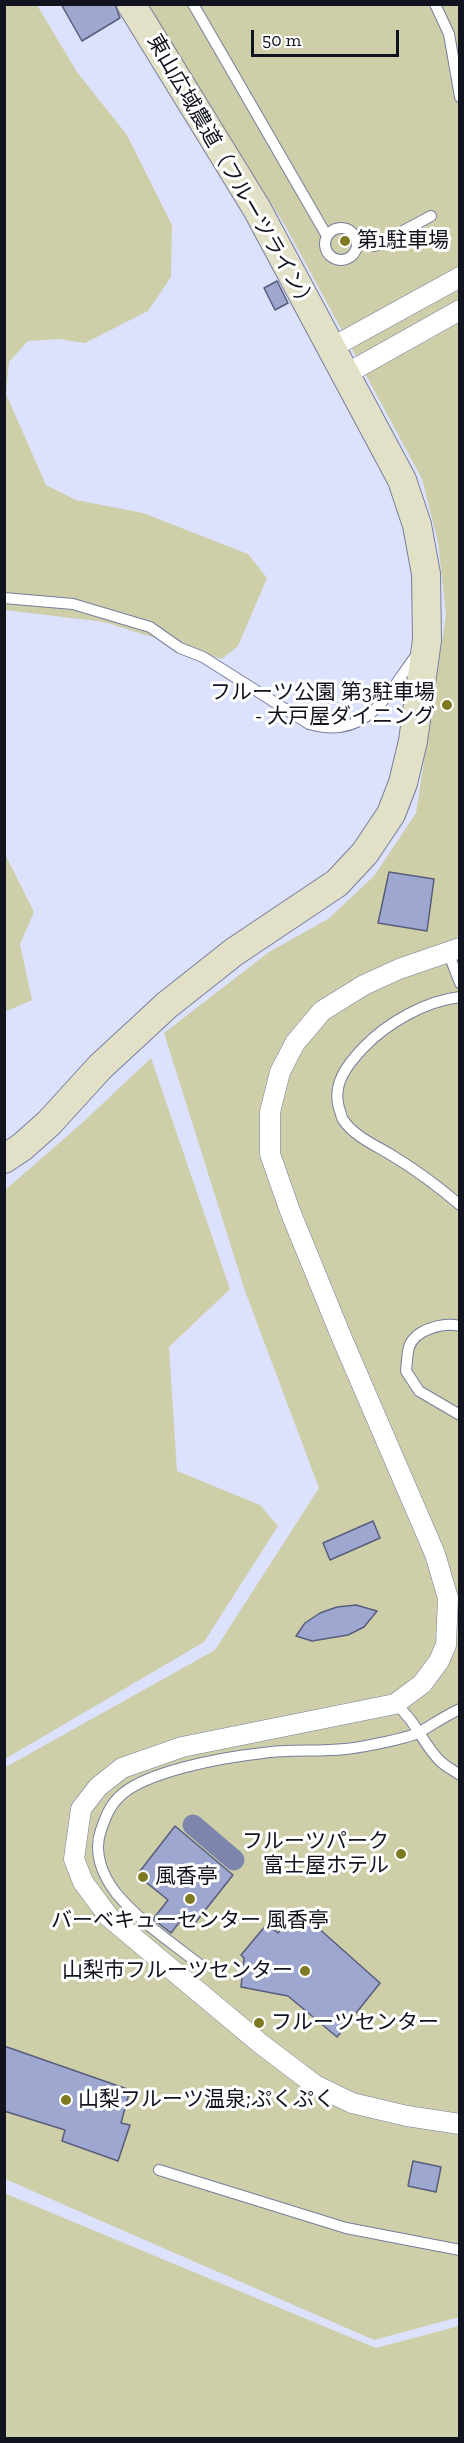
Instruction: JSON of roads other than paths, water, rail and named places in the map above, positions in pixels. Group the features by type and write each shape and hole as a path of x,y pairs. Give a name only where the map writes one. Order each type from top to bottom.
{"street":[{"name":"東山広域農道（フルーツライン）","path":"4,1159 22,1148 49,1123 100,1066 167,1005 234,952 337,883 365,853 391,814 403,783 413,741 427,640 426,574 417,525 402,480 257,209 131,4"},
{"path":"331,348 459,277"},
{"path":"346,374 459,310"},
{"path":"454,950 399,969 364,985 322,1011 295,1042 280,1072 270,1112 270,1154 290,1211 435,1554 448,1598 446,1645 439,1661 422,1684 396,1704 182,1747 122,1768 98,1787 81,1809 74,1859 83,1882 109,1917 261,2044 315,2085 352,2103 407,2116 459,2124"}],"lane":[{"path":"193,4 327,236"},
{"path":"435,4 448,34 459,97"},
{"path":"375,246 430,216"},
{"path":"4,598 73,604 150,627 180,648 203,657 309,724 322,728 348,728 366,719 427,640"},
{"path":"454,950 459,983"},
{"path":"459,997 446,998 421,1008 398,1020 368,1043 341,1077 336,1096 343,1121 364,1138 436,1185 459,1205"},
{"path":"459,1326 439,1326 423,1332 410,1344 406,1371 419,1391 459,1415"},
{"path":"396,1704 409,1714 441,1762 459,1774"},
{"path":"199,1964 171,1944 128,1905 116,1893 103,1872 97,1852 98,1838 105,1817 118,1798 159,1773 262,1753 302,1749 346,1749 419,1732 459,1709"},
{"path":"159,2170 346,2228 459,2250"}],"waterway":[{"path":"193,1825 234,1860"}],"place":[{"name":"第1駐車場","path":"345,241"},
{"name":"フルーツ公園 第3駐車場 - 大戸屋ダイニング","path":"447,705"},
{"name":"フルーツパーク 富士屋ホテル","path":"401,1854"},
{"name":"風香亭","path":"143,1877"},
{"name":"バーベキューセンター 風香亭","path":"190,1899"},
{"name":"山梨市フルーツセンター","path":"305,1971"},
{"name":"フルーツセンター","path":"259,2023"},
{"name":"山梨フルーツ温泉;ぷくぷく","path":"66,2100"}]}
